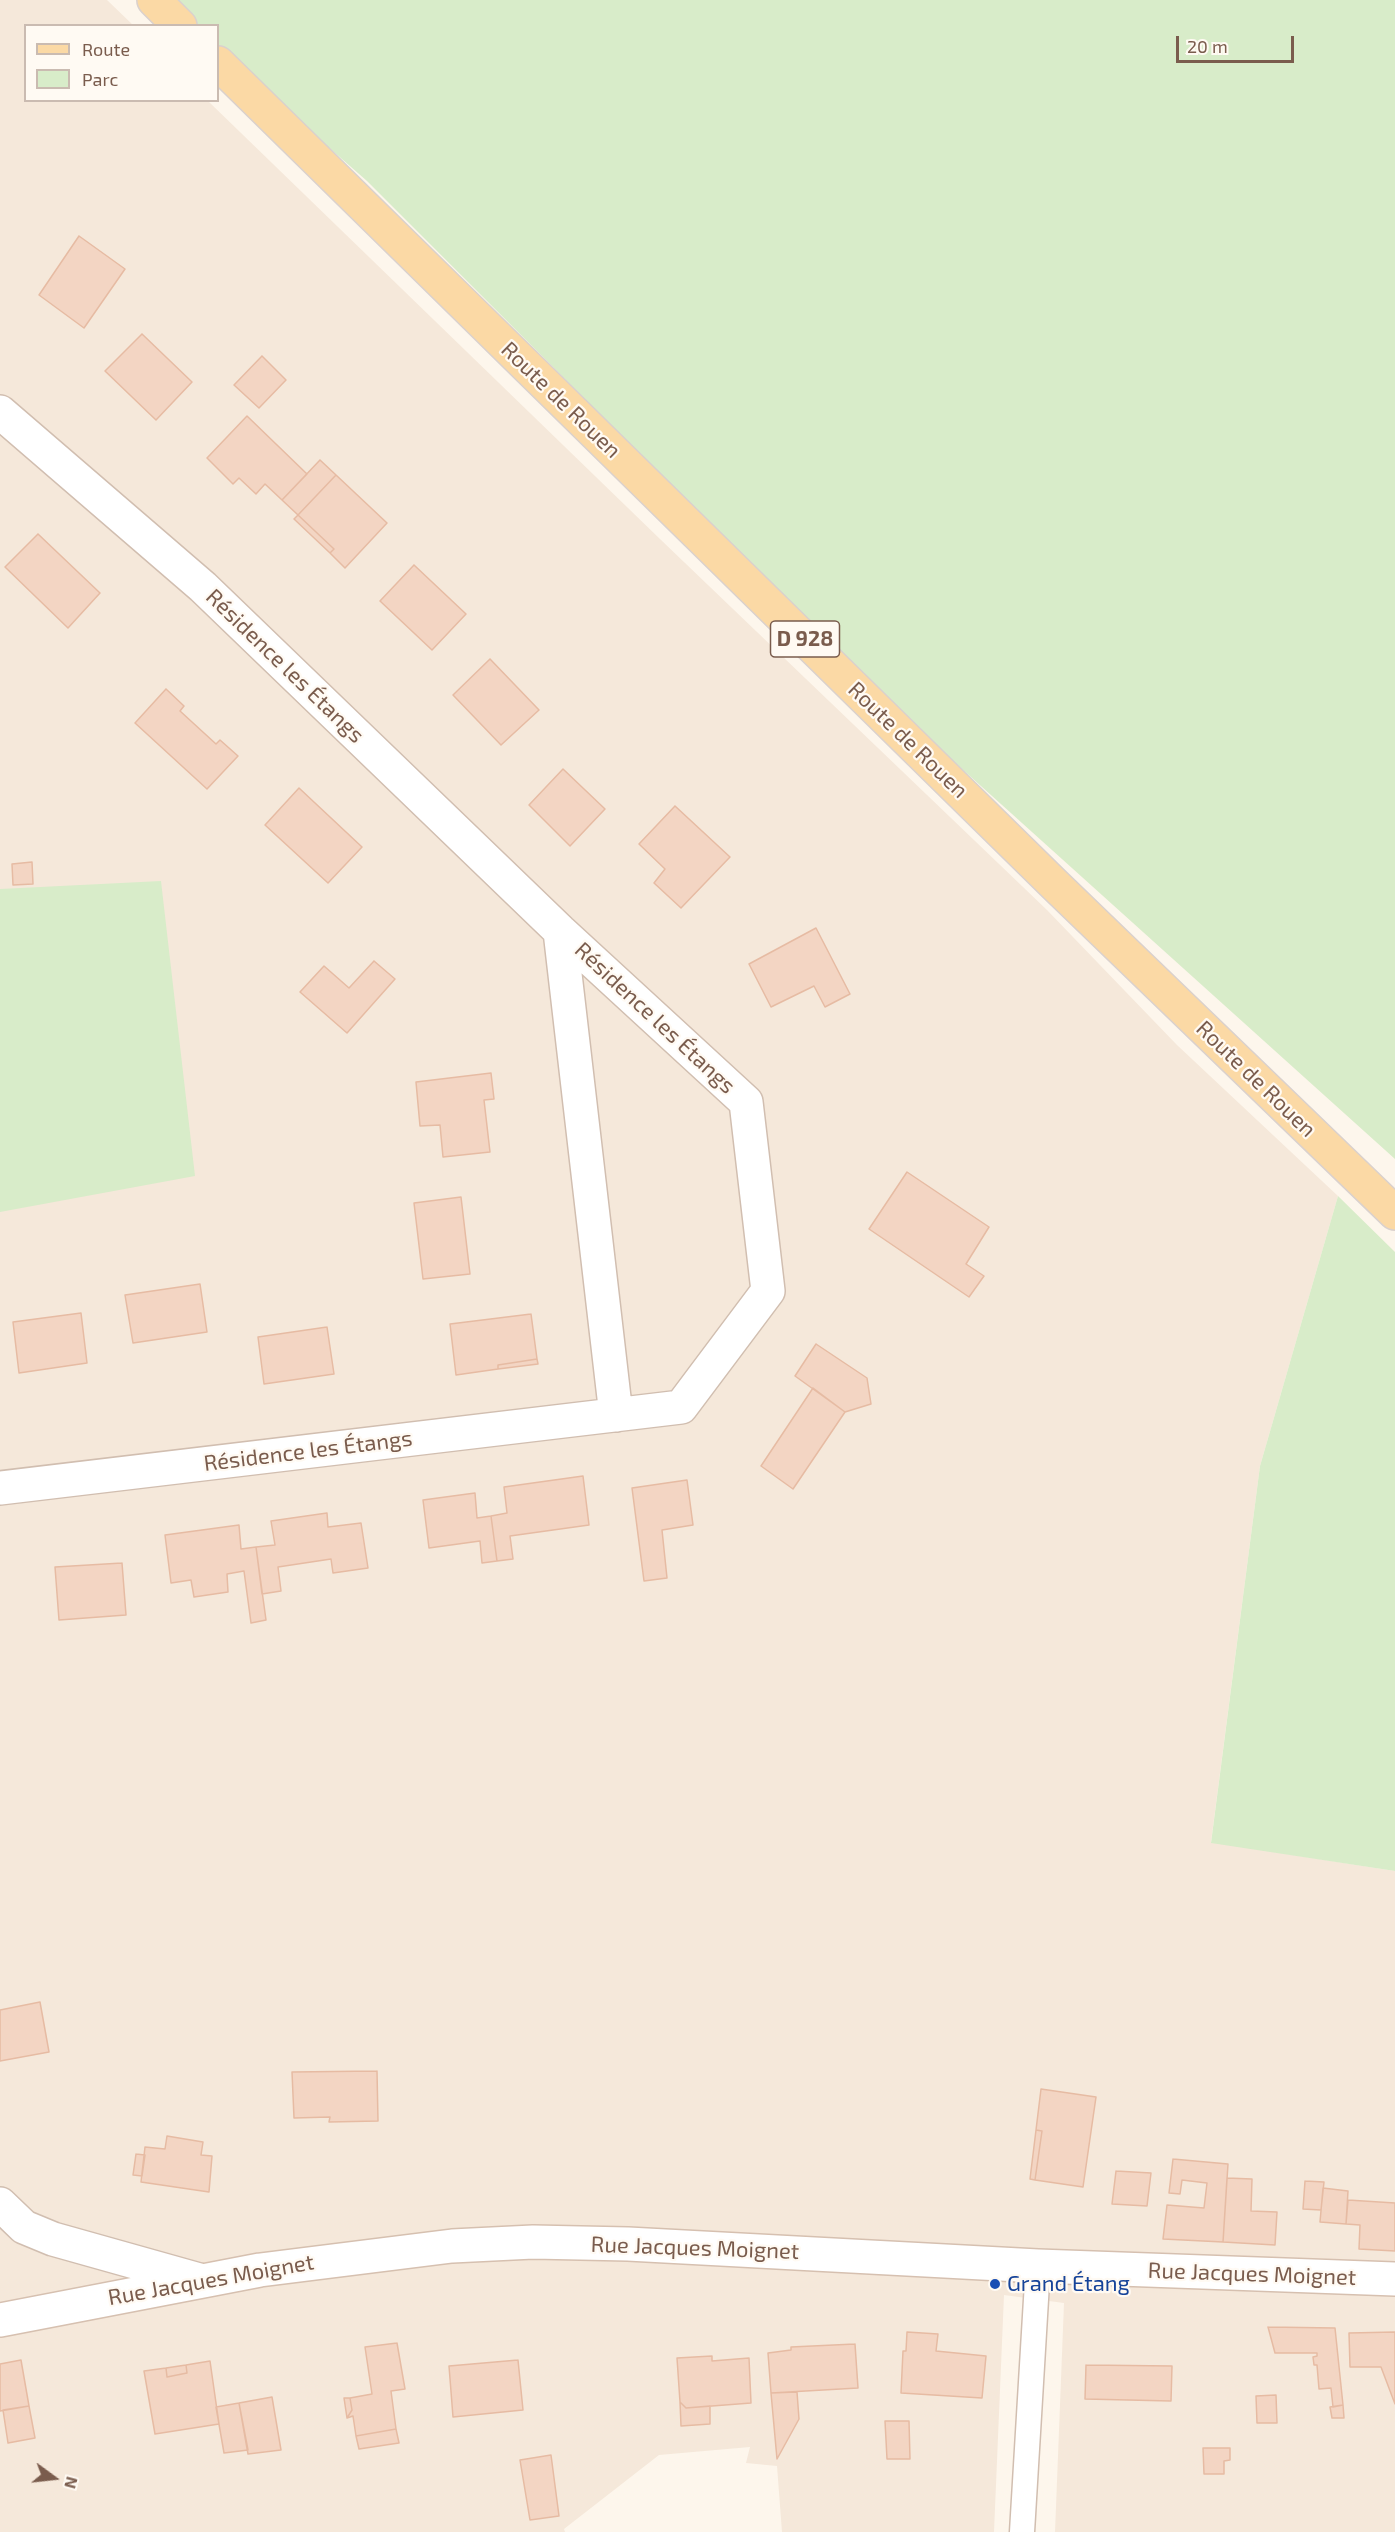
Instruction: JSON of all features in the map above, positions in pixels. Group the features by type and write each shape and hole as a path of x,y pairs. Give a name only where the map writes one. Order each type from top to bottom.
{"main road":[{"path":"154,0 178,24"},
{"name":"Route de Rouen","path":"219,64 1053,883 1395,1213"}],"street":[{"name":"Résidence les Étangs","path":"0,412 203,587 560,931 746,1102 768,1291 681,1407 0,1488"},
{"name":"Résidence les Étangs","path":"560,931 616,1415"},
{"path":"0,2204 24,2227 53,2239 199,2280"},
{"name":"Rue Jacques Moignet","path":"0,2320 199,2280 336,2259 452,2246 533,2242 748,2249 1038,2266 1395,2279"}],"lane":[{"path":"1022,2532 1038,2266"}],"shaded area":[{"path":"0,0 107,0 132,24 24,24 24,102 209,102 1047,910 1177,1045 1338,1196 1260,1466 1211,1842 1395,1871 1395,2532 1055,2532 1064,2303 1004,2295 994,2532 782,2532 777,2466 746,2463 750,2447 659,2455 564,2529 565,2532 0,2532"}],"green space":[{"path":"172,0 1395,0 1395,1159 891,705 367,181 269,95 219,46 219,24 197,24"},
{"path":"161,881 195,1176 0,1212 0,889"},
{"path":"1338,1196 1395,1252 1395,1871 1211,1843 1260,1466"}],"building":[{"path":"79,236 125,269 84,328 39,295"},
{"path":"142,334 192,382 156,420 105,371"},
{"path":"262,356 286,380 259,408 234,385"},
{"path":"247,416 307,474 282,500 265,484 256,494 239,478 233,484 207,458"},
{"path":"320,460 336,475 298,515 282,500"},
{"path":"336,475 387,523 345,568 330,553 334,549 298,515"},
{"path":"298,515 334,549 330,553 294,519"},
{"path":"38,534 100,593 68,628 5,567"},
{"path":"414,565 466,614 432,650 380,601"},
{"path":"490,659 539,710 501,745 453,695"},
{"path":"166,689 184,706 180,711 216,744 220,740 238,756 207,789 135,723"},
{"path":"563,769 605,809 570,846 529,805"},
{"path":"299,788 362,847 328,883 265,825"},
{"path":"675,806 730,857 681,908 654,883 665,869 639,844"},
{"path":"32,862 33,884 13,885 12,864"},
{"path":"816,928 850,994 825,1007 814,986 771,1007 749,964"},
{"path":"374,961 395,979 347,1033 300,992 324,966 349,988"},
{"path":"491,1073 494,1099 484,1100 490,1152 443,1157 440,1125 420,1126 416,1082"},
{"path":"907,1172 989,1227 966,1264 984,1276 969,1297 869,1229"},
{"path":"461,1197 470,1274 423,1279 414,1203"},
{"path":"200,1284 207,1332 133,1343 125,1295"},
{"path":"81,1313 87,1363 19,1373 13,1322"},
{"path":"531,1314 537,1359 498,1365 498,1369 456,1375 450,1324"},
{"path":"327,1327 334,1374 264,1384 258,1337"},
{"path":"816,1344 867,1378 871,1404 845,1412 795,1376"},
{"path":"537,1359 538,1364 498,1369 498,1365"},
{"path":"813,1388 845,1412 793,1489 761,1466"},
{"path":"583,1476 589,1525 510,1536 513,1559 497,1561 491,1516 507,1513 504,1487"},
{"path":"687,1480 693,1525 662,1530 667,1578 644,1581 632,1488"},
{"path":"475,1493 477,1518 491,1516 497,1561 482,1563 480,1541 429,1548 423,1500"},
{"path":"327,1513 328,1527 361,1523 368,1568 333,1573 331,1559 278,1567 281,1591 262,1594 256,1547 275,1545 271,1521"},
{"path":"239,1525 241,1549 256,1547 266,1620 251,1623 244,1571 227,1574 228,1592 194,1597 191,1580 171,1583 165,1535"},
{"path":"122,1563 126,1615 59,1620 55,1567"},
{"path":"40,2002 49,2052 0,2061 0,2010"},
{"path":"377,2071 378,2121 329,2122 330,2117 294,2118 292,2072"},
{"path":"1041,2089 1096,2097 1083,2187 1035,2180 1042,2131 1036,2130"},
{"path":"1036,2130 1042,2131 1035,2180 1030,2179"},
{"path":"167,2136 203,2142 201,2155 212,2156 209,2192 141,2182 145,2147 165,2149"},
{"path":"136,2154 145,2155 142,2176 133,2175"},
{"path":"1173,2159 1228,2164 1223,2242 1163,2239 1167,2205 1204,2208 1207,2183 1182,2180 1180,2194 1169,2193"},
{"path":"1116,2171 1151,2173 1147,2206 1112,2204"},
{"path":"1227,2178 1252,2179 1251,2211 1277,2212 1275,2245 1223,2242"},
{"path":"1305,2181 1324,2182 1321,2210 1303,2209"},
{"path":"1323,2188 1348,2191 1346,2224 1320,2222"},
{"path":"1348,2200 1395,2203 1395,2251 1359,2249 1360,2225 1346,2224"},
{"path":"1268,2327 1335,2328 1343,2405 1333,2407 1331,2388 1319,2389 1317,2365 1314,2365 1313,2357 1317,2356 1317,2353 1275,2353"},
{"path":"907,2332 938,2334 936,2351 986,2356 982,2398 901,2393 903,2351 906,2351"},
{"path":"1395,2332 1395,2404 1381,2367 1350,2367 1349,2333"},
{"path":"397,2343 405,2389 391,2391 396,2429 356,2436 353,2416 347,2418 352,2410 350,2398 372,2394 365,2347"},
{"path":"855,2344 858,2388 771,2393 768,2353 791,2350 791,2347"},
{"path":"712,2356 712,2361 749,2358 751,2403 686,2408 680,2402 677,2358"},
{"path":"21,2360 29,2406 0,2411 0,2364"},
{"path":"518,2360 523,2410 453,2417 449,2366"},
{"path":"210,2361 219,2424 155,2434 144,2371 166,2368 167,2377 187,2373 186,2365"},
{"path":"186,2365 187,2373 167,2377 166,2368"},
{"path":"1086,2365 1172,2366 1171,2401 1085,2399"},
{"path":"797,2392 799,2419 777,2459 771,2393"},
{"path":"1276,2395 1277,2423 1257,2423 1256,2396"},
{"path":"272,2397 281,2450 248,2454 239,2403"},
{"path":"344,2398 350,2398 352,2410 347,2418"},
{"path":"680,2402 686,2408 710,2406 710,2424 681,2426"},
{"path":"239,2403 248,2450 224,2453 216,2407"},
{"path":"1343,2405 1344,2418 1332,2418 1330,2407"},
{"path":"29,2406 35,2438 8,2443 3,2410"},
{"path":"885,2421 909,2421 910,2459 887,2459"},
{"path":"396,2429 399,2443 359,2449 356,2436"},
{"path":"1203,2448 1230,2448 1230,2460 1224,2461 1224,2474 1204,2474"},
{"path":"551,2455 559,2516 530,2520 520,2460"}],"place":[{"name":"Grand Étang","path":"995,2284"}]}
